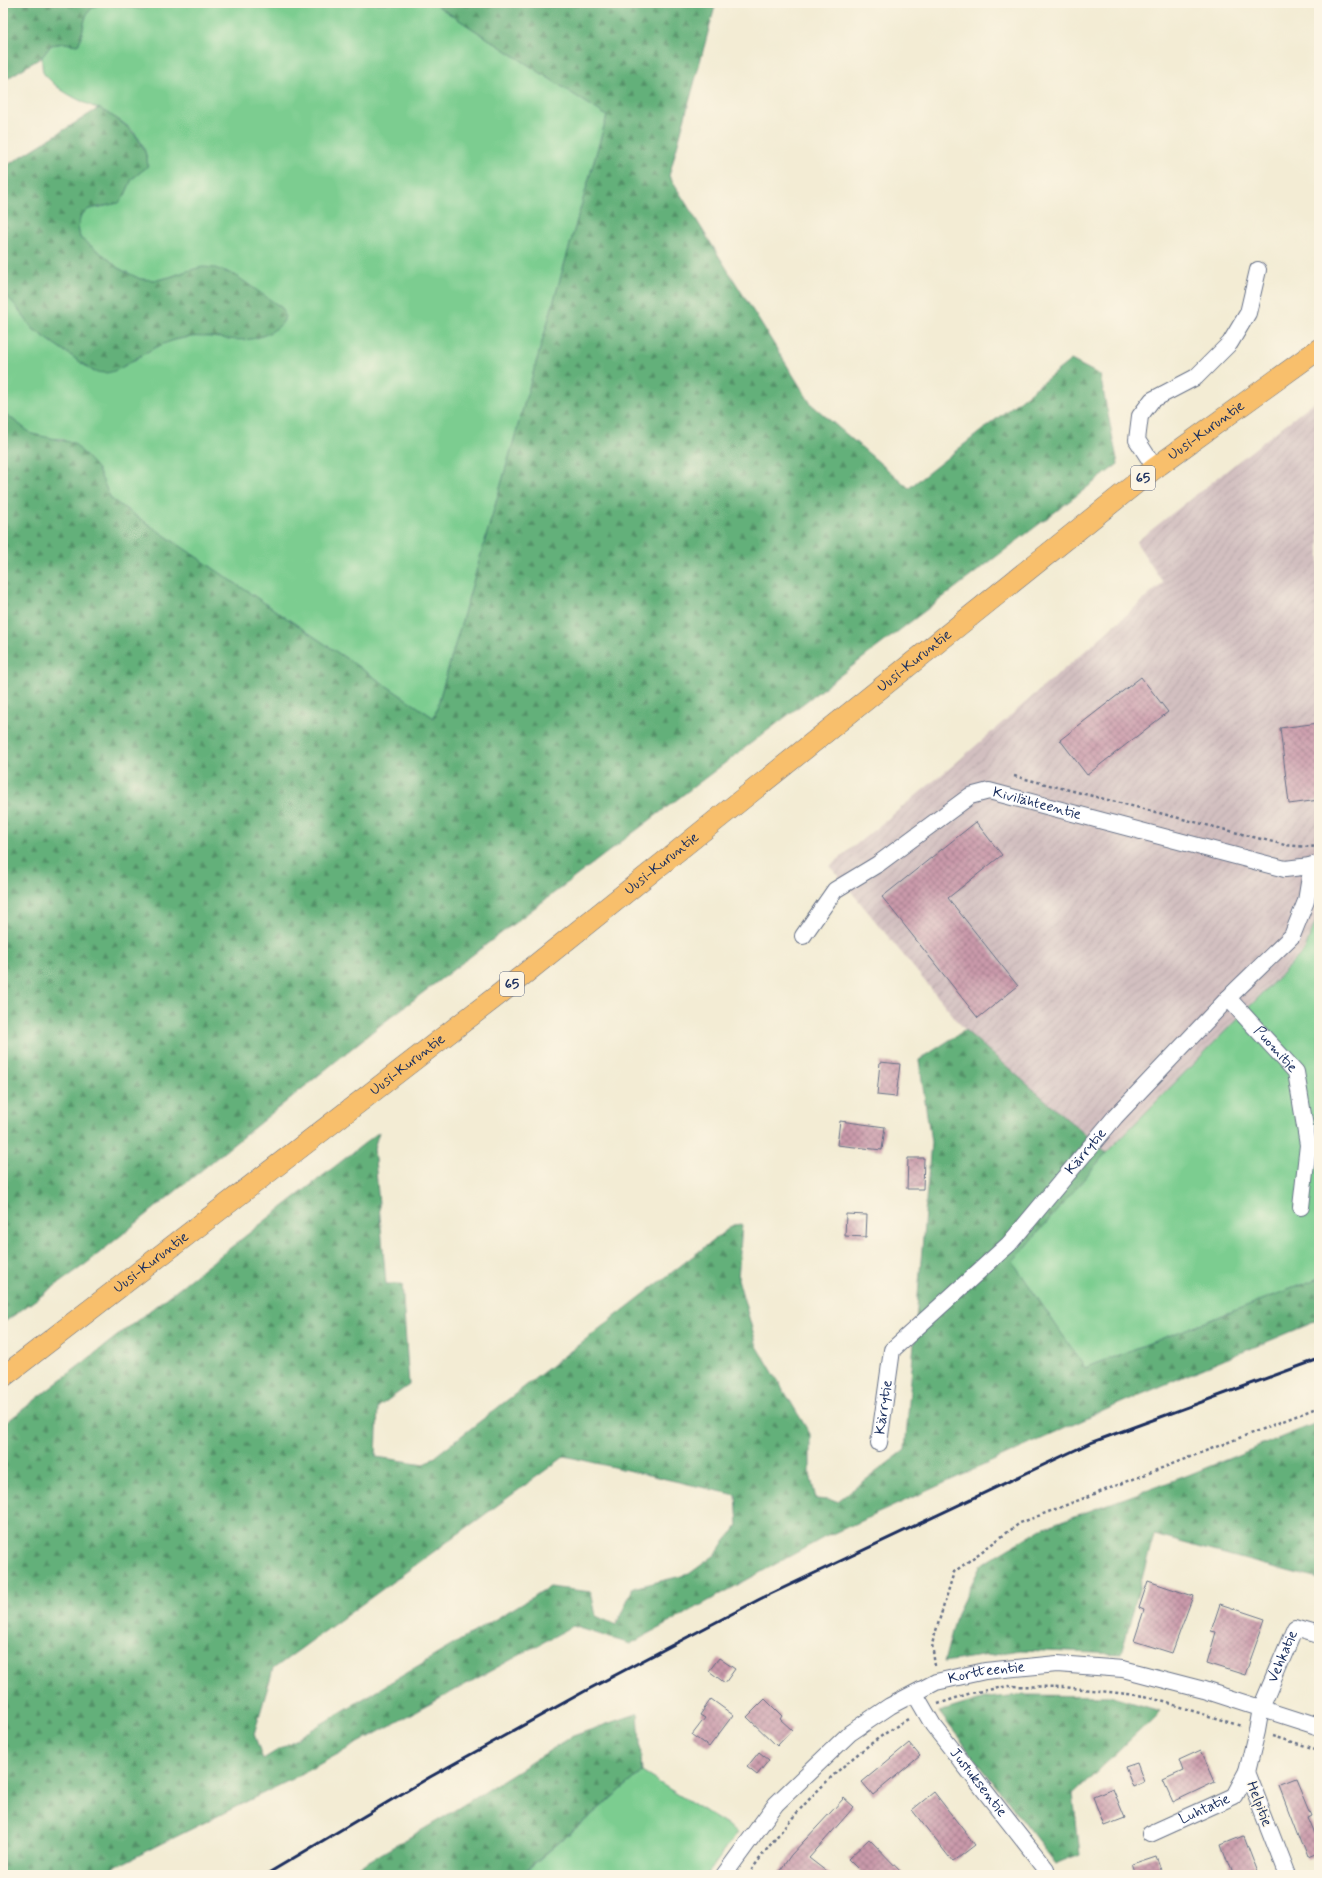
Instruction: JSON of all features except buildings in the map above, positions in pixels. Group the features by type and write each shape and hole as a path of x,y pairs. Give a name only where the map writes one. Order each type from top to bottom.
{"main road":[{"name":"Uusi-Kuruntie","path":"3,1377 502,992 1156,468 1319,349"}],"street":[{"path":"1156,468 1137,440 1140,416 1152,400 1196,377 1230,343 1248,313 1258,270"},
{"name":"Kivilähteentie","path":"803,936 835,890 878,864 970,796 989,791 1009,795 1285,869 1315,865"},
{"name":"Kärrytie","path":"879,1443 892,1350 1009,1244 1115,1117 1228,998 1292,936 1306,901 1315,865"},
{"name":"Puomitie","path":"1228,998 1296,1072 1308,1145 1301,1207"},
{"name":"Vehkatie","path":"1261,1708 1295,1628 1319,1635"},
{"name":"Kortteentie","path":"724,1875 776,1804 850,1733 890,1706 936,1682 985,1671 1057,1664 1123,1669 1204,1690 1319,1727"},
{"name":"Justuksentie","path":"915,1694 933,1725 1046,1869"},
{"name":"Helpitie","path":"1261,1708 1257,1731 1246,1772 1287,1875"},
{"name":"Luhtatie","path":"1150,1834 1234,1796 1246,1772"}],"path":[{"path":"1014,776 1285,845 1310,847 1319,846"},
{"path":"936,1682 932,1644 954,1572 1020,1523 1319,1407"},
{"path":"748,1875 768,1846 821,1787 884,1734 943,1701 971,1693 1008,1686 1064,1687 1145,1696 1319,1750"}],"shaded area":[{"path":"1319,398 1319,912 1305,950 1106,1153 965,1030 830,866 957,762 1163,583 1136,542"}],"green space":[{"path":"3,3 101,3 89,11 86,15 78,45 64,43 51,45 42,57 3,81"},
{"path":"101,3 143,9 152,3 433,3 607,116 434,718 111,499 97,468 63,439 46,438 32,434 3,412 3,292 16,306 33,329 93,371 102,372 119,369 161,344 205,333 282,308 226,271 190,270 157,280 140,279 118,268 80,238 78,227 80,215 89,209 106,206 125,195 132,179 148,166 144,147 134,133 122,122 61,90 43,72 42,57 51,45 64,43 78,45 86,15 94,7"},
{"path":"433,3 716,3 669,176 811,404 909,488 1071,360 1100,375 1118,464 383,1023 87,1263 3,1323 3,412 32,434 74,443 97,468 111,499 434,718 607,116"},
{"path":"99,108 124,125 138,138 146,155 148,166 132,179 125,195 119,203 89,209 81,215 78,227 80,238 118,268 140,279 157,280 203,267 215,268 235,275 282,308 285,316 282,323 277,328 266,335 245,340 191,337 175,340 152,349 116,370 109,373 101,373 93,371 33,329 16,306 3,292 3,168"},
{"path":"1319,912 1319,1278 1085,1368 1013,1262 1106,1153 1305,950"},
{"path":"965,1030 1106,1153 1013,1262 1085,1368 1319,1278 1319,1320 1123,1402 823,1538 630,1644 573,1626 294,1778 99,1875 3,1875 3,1425 379,1132 374,1148 386,1284 402,1284 409,1385 378,1407 376,1457 425,1464 733,1225 742,1224 738,1279 757,1346 810,1434 810,1474 816,1499 838,1501 905,1450 931,1142 919,1060","holes":["565,1456 736,1495 738,1525 715,1555 689,1574 633,1588 616,1625 596,1616 591,1592 549,1587 263,1759 254,1734 273,1669"]},
{"path":"1319,1422 1319,1575 1317,1579 1154,1535 1121,1654 1020,1650 944,1662 957,1613 981,1565 1042,1528 1186,1476"},
{"path":"1022,1695 1110,1696 1160,1711 1073,1795 1080,1854 1056,1864 939,1712 985,1698"},
{"path":"638,1713 642,1772 520,1875 345,1875 439,1820 573,1736"},
{"path":"642,1772 738,1832 706,1875 521,1875"}],"railway":[{"path":"265,1875 430,1777 587,1690 760,1599 1090,1443 1319,1359"}]}
